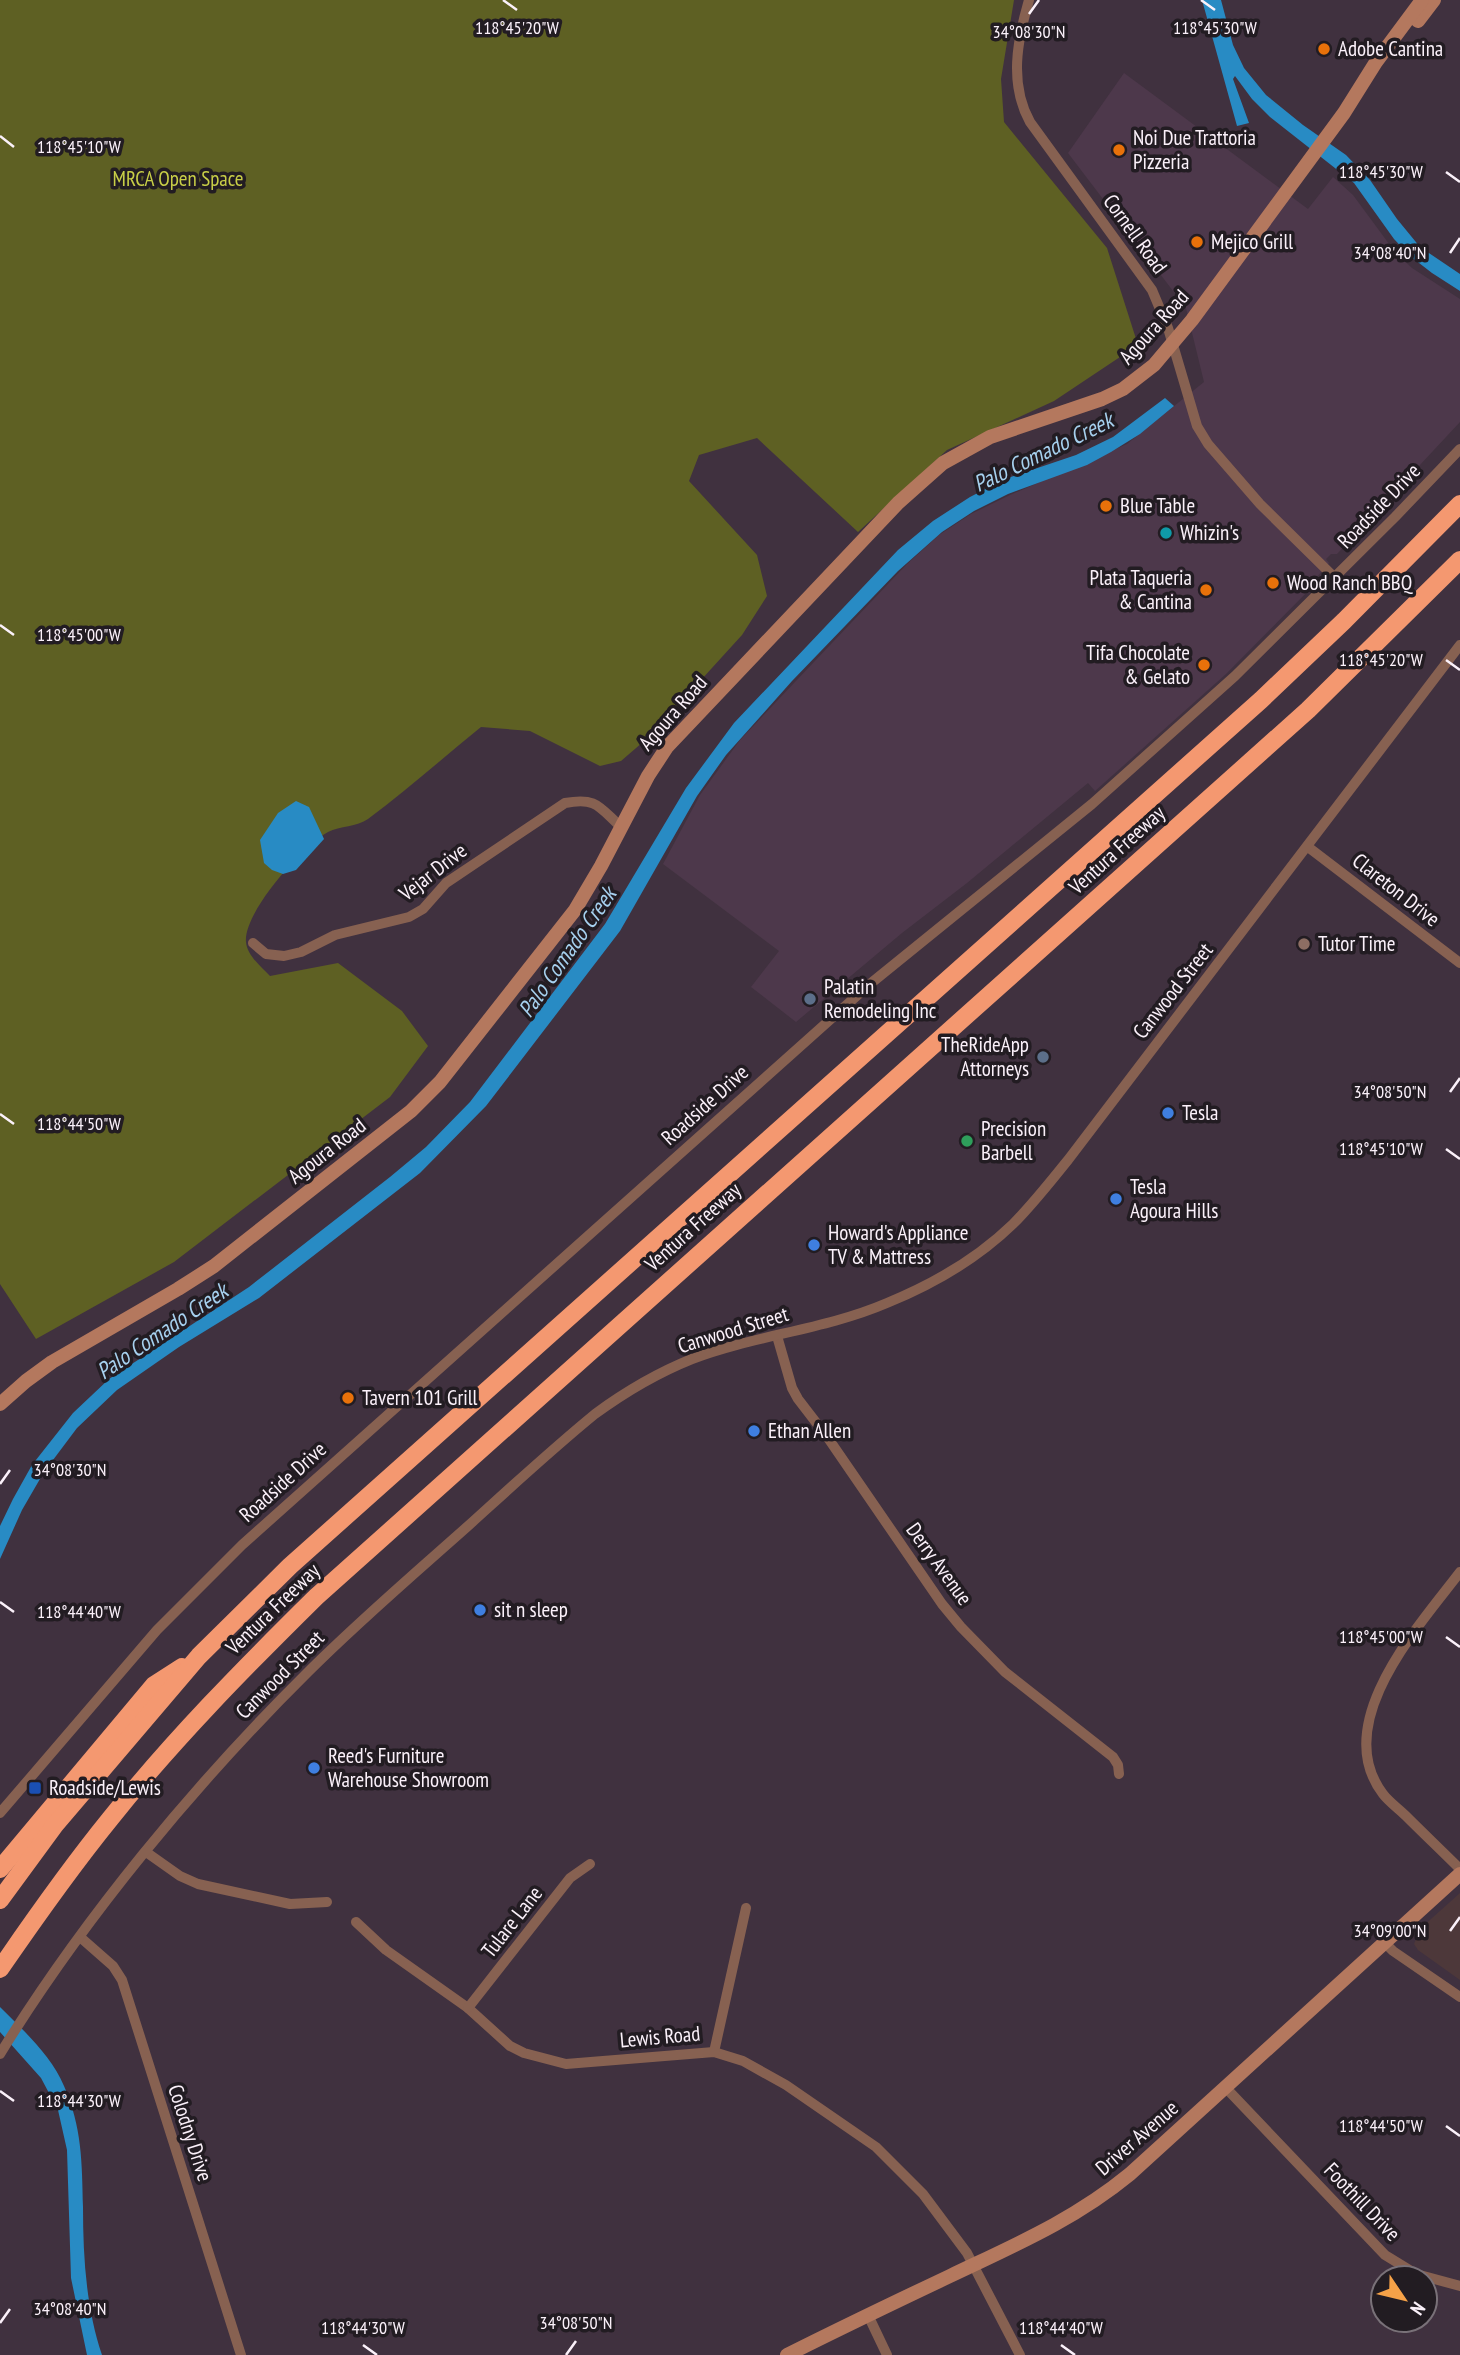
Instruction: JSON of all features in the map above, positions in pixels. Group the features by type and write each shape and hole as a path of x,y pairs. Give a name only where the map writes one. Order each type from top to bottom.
{"highway":[{"name":"Ventura Freeway","path":"0,1900 55,1825 200,1656 290,1566 1261,700 1460,504"},
{"name":"Ventura Freeway","path":"0,1969 34,1918 110,1819 236,1676 316,1597 1308,710 1460,560"},
{"path":"0,1869 153,1685 200,1656"}],"main road":[{"name":"Agoura Road","path":"0,1404 52,1362 214,1266 411,1111 440,1082 575,910 648,776 667,747 918,483 943,463 990,437 1076,410 1123,389 1154,365 1357,95 1369,72 1422,0"},
{"name":"Agoura Road","path":"1357,95 1369,86 1434,0"},
{"name":"Driver Avenue","path":"787,2355 1062,2222 1100,2198 1226,2088 1460,1871"}],"street":[{"name":"Cornell Road","path":"1028,0 1016,82 1022,109 1143,274 1161,307 1197,426 1208,444 1260,504 1335,578"},
{"name":"Roadside Drive","path":"0,1813 157,1630 242,1545 870,984 1092,804 1235,676 1460,449"},
{"name":"Canwood Street","path":"2,2052 80,1937 146,1852 234,1749 308,1672 367,1616 594,1413 632,1388 693,1359 857,1314 919,1289 963,1263 1010,1227 1068,1160 1460,645"},
{"name":"Vejar Drive","path":"253,943 266,954 284,957 301,952 335,935 409,917 423,909 446,883 565,803 582,800 596,803 621,827"},
{"name":"Clareton Drive","path":"1308,847 1460,963"},
{"name":"Derry Avenue","path":"777,1336 792,1388 798,1399 849,1467 936,1597 1005,1672 1113,1757 1119,1774"},
{"path":"1460,1572 1411,1635 1385,1676 1372,1708 1367,1733 1367,1753 1372,1775 1383,1794 1460,1871"},
{"path":"146,1852 180,1876 198,1884 290,1904 327,1902"},
{"name":"Tulare Lane","path":"468,2008 570,1878 590,1864"},
{"path":"714,2052 746,1908"},
{"name":"Lewis Road","path":"356,1922 386,1950 468,2008 510,2046 555,2062 585,2063 714,2052 743,2061 779,2080 876,2147 923,2194 973,2265 1020,2355"},
{"name":"Colodny Drive","path":"80,1937 113,1966 122,1980 241,2355"},
{"path":"1384,1942 1460,1997"},
{"name":"Foothill Drive","path":"1226,2088 1385,2255 1416,2274 1460,2286"},
{"path":"868,2315 887,2355"}],"shaded area":[{"path":"1124,73 1308,209 1333,177 1353,195 1395,252 1412,268 1460,299 1460,422 1337,554 1331,554 1326,559 1329,563 1317,577 1317,582 1226,674 1095,791 1088,783 796,1022 751,987 779,951 663,864 700,795 740,740 907,564 939,535 971,514 1010,495 1127,444 1204,382 1186,308 1068,153"},
{"path":"1460,1893 1460,1980 1418,1950 1414,1944 1421,1928"}],"green space":[{"name":"MRCA Open Space","path":"0,0 1014,0 1001,79 1004,122 1107,248 1138,345 1054,401 947,450 858,532 757,438 699,455 689,481 757,555 767,596 742,635 650,736 621,761 600,766 530,731 481,727 368,819 328,832 304,851 277,881 254,914 246,942 252,957 270,976 338,963 402,1011 428,1046 390,1097 174,1262 36,1339 0,1284"}],"water":[{"path":"1202,0 1221,0 1233,45 1244,68 1266,95 1346,155 1370,180 1420,247 1460,274 1460,291 1410,256 1394,239 1354,183 1270,117 1235,76 1233,79 1249,123 1237,126"},
{"path":"1165,398 1174,406 1140,434 1087,465 1008,494 974,511 942,532 898,571 792,681 726,755 697,796 620,931 486,1106 420,1173 259,1298 179,1347 117,1390 77,1428 44,1472 22,1510 0,1559 0,1526 13,1499 32,1465 73,1413 109,1379 249,1287 390,1177 426,1147 470,1102 605,924 686,788 734,723 898,550 933,521 970,497 1005,479 1076,455 1113,437"},
{"path":"296,801 309,807 324,839 296,870 283,874 264,863 260,840 278,813"},
{"path":"0,2007 52,2064 70,2101 78,2130 81,2160 86,2282 102,2355 87,2355 71,2278 67,2150 58,2110 41,2078 0,2032"}],"place":[{"name":"Adobe Cantina","path":"1324,49"},
{"name":"Noi Due Trattoria Pizzeria","path":"1119,150"},
{"name":"Mejico Grill","path":"1197,242"},
{"name":"Blue Table","path":"1106,506"},
{"name":"Whizin's","path":"1166,533"},
{"name":"Wood Ranch BBQ","path":"1273,583"},
{"name":"Plata Taqueria & Cantina","path":"1206,590"},
{"name":"Tifa Chocolate & Gelato","path":"1204,665"},
{"name":"Tutor Time","path":"1304,944"},
{"name":"Palatin Remodeling Inc","path":"810,999"},
{"name":"TheRideApp Attorneys","path":"1043,1057"},
{"name":"Tesla","path":"1168,1113"},
{"name":"Precision Barbell","path":"967,1141"},
{"name":"Tesla Agoura Hills","path":"1116,1199"},
{"name":"Howard's Appliance TV & Mattress","path":"814,1245"},
{"name":"Tavern 101 Grill","path":"348,1398"},
{"name":"Ethan Allen","path":"754,1431"},
{"name":"sit n sleep","path":"480,1610"},
{"name":"Reed's Furniture Warehouse Showroom","path":"314,1768"},
{"name":"Roadside/Lewis","path":"35,1788"}],"water label":[{"name":"Palo Comado Creek","path":"1043,452"},
{"name":"Palo Comado Creek","path":"567,952"},
{"name":"Palo Comado Creek","path":"162,1331"}]}
